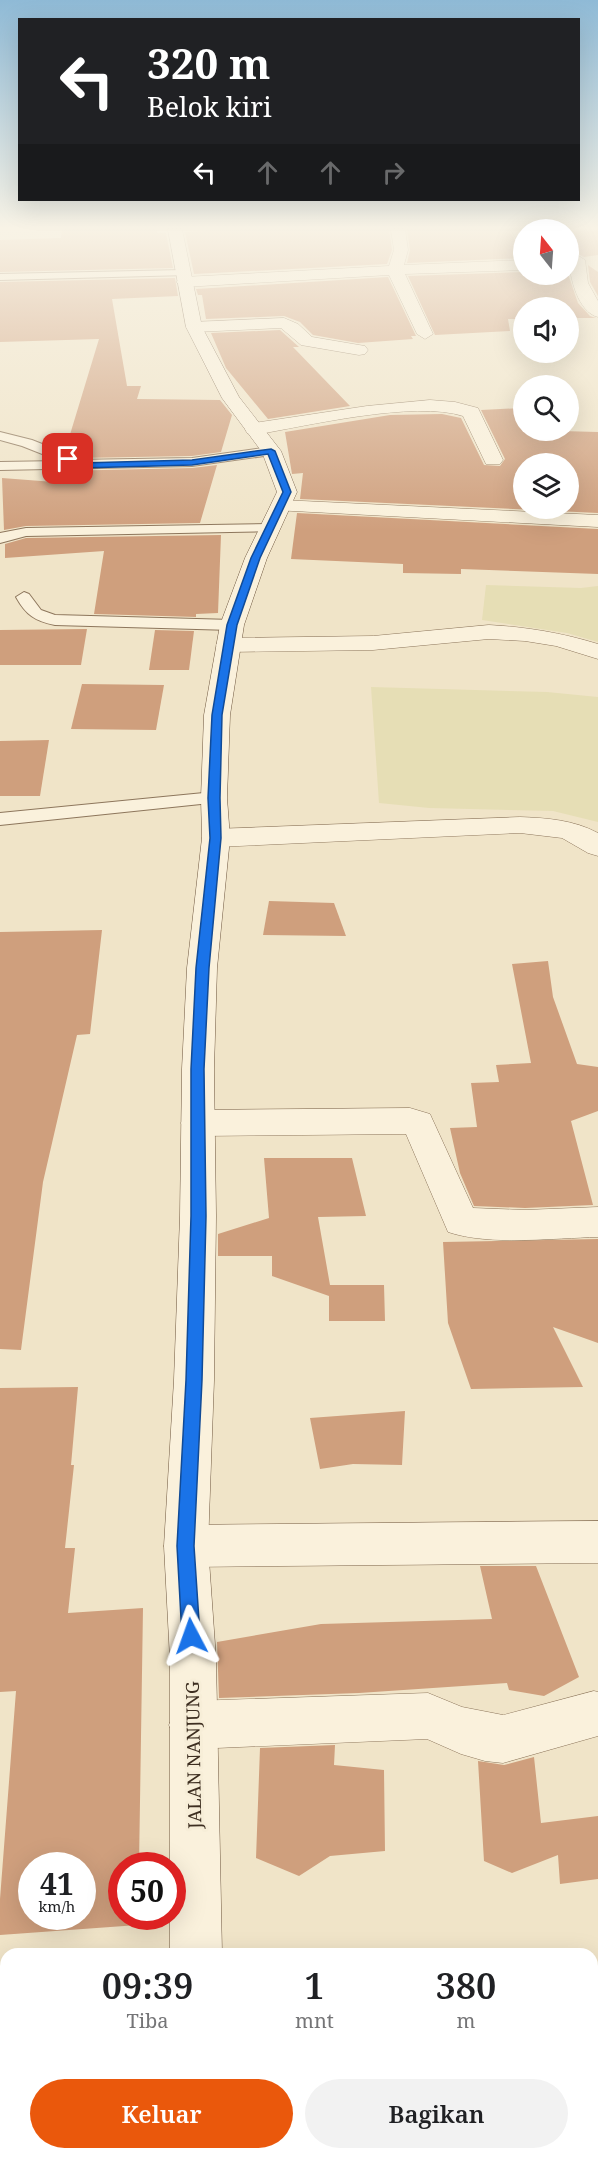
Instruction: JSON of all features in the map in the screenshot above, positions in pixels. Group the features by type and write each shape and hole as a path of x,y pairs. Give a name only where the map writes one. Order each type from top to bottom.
{"street":[{"name":"JALAN NANJUNG","path":"195,330 231,398 263,440 287,492 256,558 230,635 217,715 214,798 216,838 202,968 198,1069 198,1216 194,1380 186,1546 194,1725 196,1948"},
{"path":"297,330 302,339 307,341 360,350"},
{"path":"423,330 425,334"},
{"path":"263,440 392,407 460,407 471,412 493,460"},
{"path":"276,517 598,521"},
{"path":"230,635 373,643 489,632 525,634 560,640 598,652"},
{"path":"216,838 520,825 559,828 590,839 598,847"},
{"path":"198,1123 410,1120 418,1123 421,1128 461,1222 525,1225 598,1222"},
{"path":"186,1546 598,1542"},
{"path":"194,1725 428,1716 461,1730 485,1737 503,1739 594,1714"}],"lane":[{"path":"0,436 56,453 80,465"},
{"path":"0,466 192,462 263,440"},
{"path":"0,539 7,535 36,532 276,517"},
{"path":"24,597 32,612 39,617 55,620 230,635"},
{"path":"0,819 98,807 214,798"}],"shaded area":[{"path":"486,585 581,588 598,586 598,642 567,633 482,620"},
{"path":"371,687 547,692 598,697 598,822 553,811 429,808 379,803"}],"building":[{"path":"0,330 117,330 127,386 141,386 137,399 220,400 232,415 221,452 192,456 78,458 65,451 99,339 0,342"},
{"path":"280,330 299,347 293,347 350,406 268,419 226,368 211,333"},
{"path":"308,330 413,330 416,336 411,336 413,339 358,343 313,335"},
{"path":"433,330 510,330 435,335"},
{"path":"513,408 513,441 579,441 579,431 598,432 598,513 579,512 579,453 513,453 513,509 300,499 303,473 292,474 285,432 390,415 442,414 461,418 484,465 500,466 505,459 481,410"},
{"path":"217,465 200,523 26,526 4,530 2,478 54,482 58,471 192,468"},
{"path":"297,513 598,529 598,574 461,569 461,574 403,573 403,564 291,559"},
{"path":"221,535 218,613 196,614 196,617 94,614 104,551 5,558 5,544 26,538"},
{"path":"87,629 81,665 0,665 0,630"},
{"path":"155,630 194,631 189,670 149,670"},
{"path":"82,684 164,685 156,730 71,729"},
{"path":"49,740 40,796 0,796 0,741"},
{"path":"269,901 334,903 346,936 263,935"},
{"path":"102,930 90,1034 77,1035 43,1182 21,1350 0,1349 0,932"},
{"path":"548,961 553,997 577,1064 598,1067 598,1111 571,1121 593,1205 525,1208 474,1206 460,1173 450,1128 477,1127 471,1083 499,1082 496,1065 531,1063 512,964"},
{"path":"264,1158 352,1158 366,1216 318,1217 330,1285 384,1285 385,1321 329,1321 329,1296 272,1276 272,1256 218,1256 218,1234 269,1218"},
{"path":"598,1239 598,1343 553,1327 583,1387 471,1389 448,1323 443,1242"},
{"path":"78,1387 71,1465 74,1465 65,1548 75,1548 68,1613 143,1608 139,1852 108,1852 108,1927 96,1928 96,1852 18,1852 18,1930 69,1930 0,1935 0,1899 16,1691 0,1692 0,1388"},
{"path":"405,1411 402,1465 353,1464 320,1469 310,1418"},
{"path":"480,1566 536,1566 579,1677 544,1696 509,1690 507,1683 359,1693 219,1698 217,1642 321,1624 492,1619"},
{"path":"335,1745 334,1765 384,1770 385,1851 330,1856 299,1876 256,1858 260,1748"},
{"path":"534,1757 541,1823 598,1816 598,1879 560,1884 558,1855 512,1873 484,1861 478,1761 504,1765"}],"route":[{"path":"68,459 80,465 192,462 271,451 287,492 256,558 232,625 217,715 214,798 216,838 202,968 198,1069 198,1216 194,1380 186,1546 191,1636"}]}
